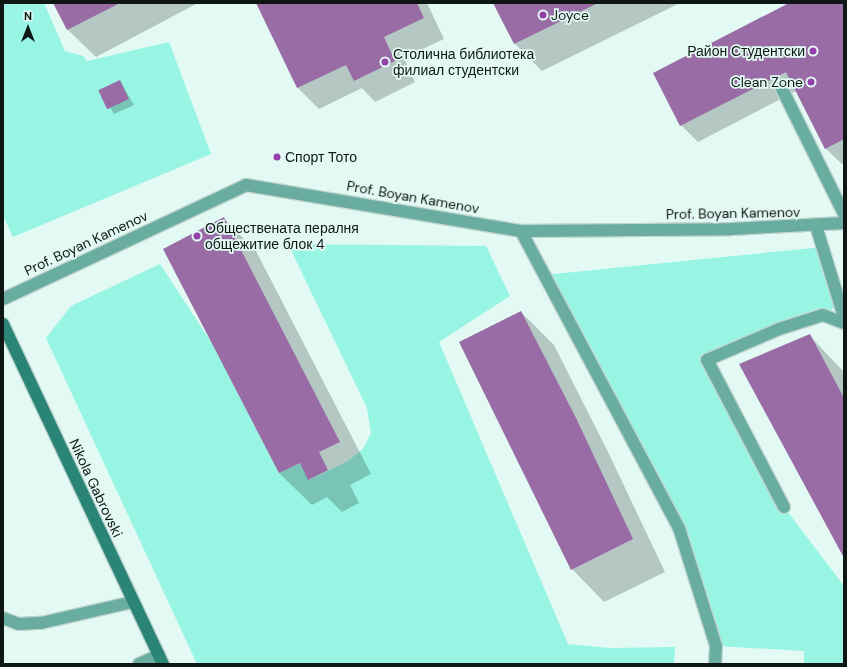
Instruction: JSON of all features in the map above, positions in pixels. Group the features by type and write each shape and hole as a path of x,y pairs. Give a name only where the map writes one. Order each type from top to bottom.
{"street":[{"path":"782,89 844,214"},
{"name":"Prof. Boyan Kamenov","path":"3,298 246,185 520,231 816,226 844,223"},
{"path":"816,226 844,317"},
{"path":"520,231 679,528 716,646 715,664"},
{"path":"784,507 708,360 779,329 823,315 844,323"},
{"name":"Nikola Gabrovski","path":"4,328 161,660"},
{"path":"3,618 19,624 41,623 133,602"},
{"path":"138,664 161,660"}],"green space":[{"path":"3,3 44,3 65,51 83,56 87,61 169,42 211,154 13,237 3,216"},
{"path":"288,244 486,246 510,296 439,342 568,644 610,648 675,647 674,664 197,664 46,338 71,306 160,264 213,345 279,473 300,463 309,480 348,461 363,449 371,433 367,408"},
{"path":"823,247 840,304 823,315 708,360 784,507 844,586 844,664 804,664 804,651 716,646 679,528 544,275"}],"building":[{"path":"53,3 120,3 67,30"},
{"path":"256,3 417,3 424,18 384,37 395,61 354,81 346,65 297,88"},
{"path":"493,3 598,3 514,44"},
{"path":"789,3 844,3 844,139 825,149 786,72 680,126 653,73"},
{"path":"120,80 129,99 107,109 98,90"},
{"path":"224,217 340,442 319,452 328,470 308,480 300,463 279,473 163,249"},
{"path":"521,311 576,418 633,539 571,570 459,342"},
{"path":"810,334 844,398 844,558 739,364"}],"place":[{"name":"Joyce","path":"543,15"},
{"name":"Район Студентски","path":"813,51"},
{"name":"Столична библиотека филиал студентски","path":"385,62"},
{"name":"Clean Zone","path":"811,82"},
{"name":"Спорт Тото","path":"277,157"},
{"name":"Обществената пералня общежитие блок 4","path":"197,236"}]}
